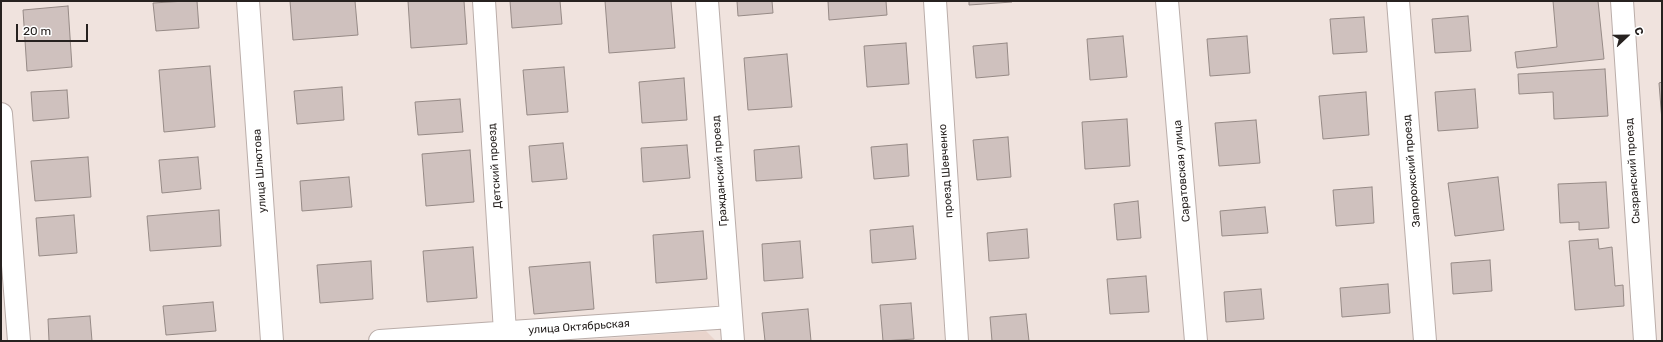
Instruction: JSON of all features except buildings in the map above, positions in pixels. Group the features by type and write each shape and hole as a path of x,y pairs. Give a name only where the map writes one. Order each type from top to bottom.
{"street":[{"name":"улица Шлютова","path":"248,1 272,341"},
{"name":"Детский проезд","path":"484,1 505,332"},
{"name":"Гражданский проезд","path":"706,1 733,341"},
{"name":"проезд Шевченко","path":"935,1 957,341"},
{"name":"Саратовская улица","path":"1167,1 1196,341"},
{"name":"Запорожский проезд","path":"1398,1 1425,341"},
{"name":"Сызранский проезд","path":"1622,1 1645,341"},
{"path":"1,114 19,341"},
{"name":"улица Октябрьская","path":"380,341 731,317"}],"shaded area":[{"path":"706,331 716,341 567,341"}]}
